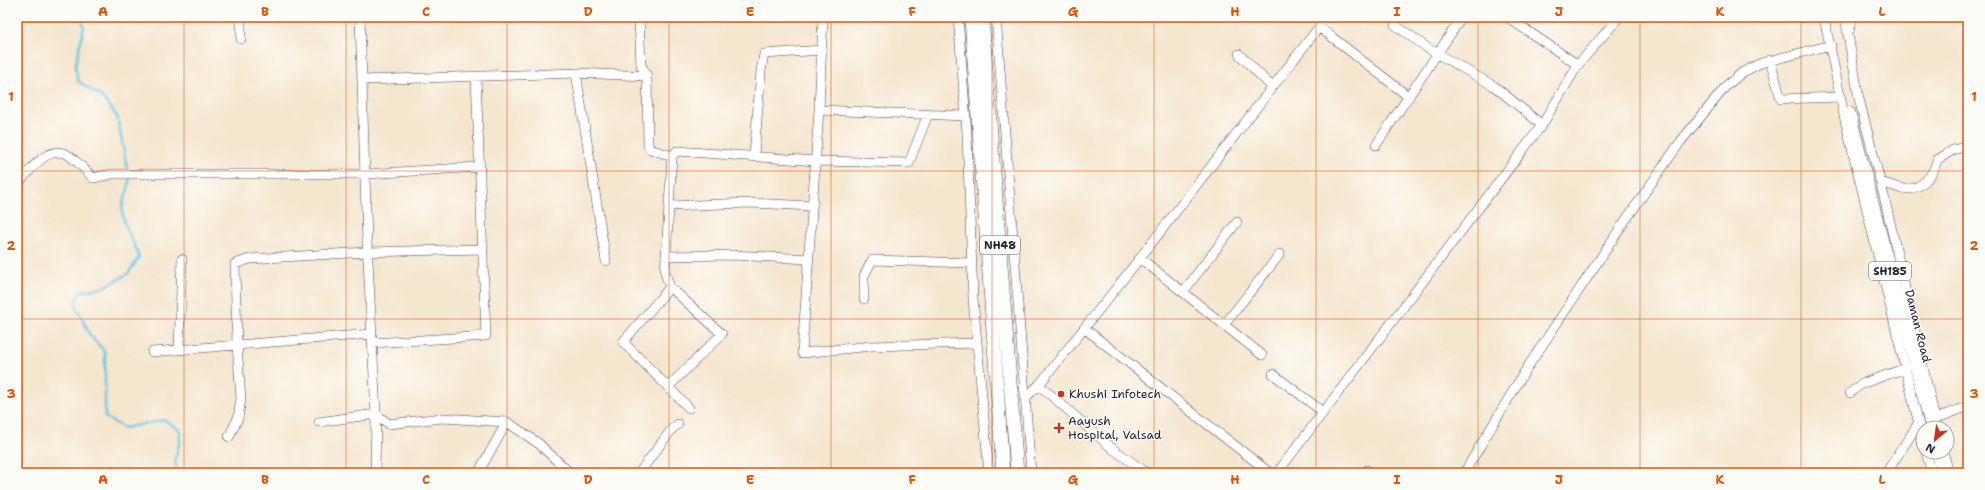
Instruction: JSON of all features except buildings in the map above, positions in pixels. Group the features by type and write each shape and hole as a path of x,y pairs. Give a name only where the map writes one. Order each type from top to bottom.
{"highway":[{"name":"NH48","path":"971,17 1003,473"},
{"name":"NH48","path":"982,17 1017,473"}],"main road":[{"name":"Daman Road","path":"1850,114 1933,420"},
{"path":"1939,460 1942,473"}],"street":[{"path":"241,17 241,39"},
{"path":"360,17 368,252 376,414 375,473"},
{"path":"640,17 641,65 647,76 648,144 650,150 672,156"},
{"path":"823,17 816,161 802,353 872,346 977,343"},
{"path":"958,17 966,116 971,246 977,343 989,473"},
{"path":"996,17 1031,473"},
{"path":"1376,145 1439,54 1462,17"},
{"path":"1507,17 1578,65"},
{"path":"1277,473 1542,125 1578,65 1619,17"},
{"path":"1824,17 1831,45 1844,120 1906,368 1917,420"},
{"path":"1845,17 1860,99 1881,182 1933,420"},
{"path":"1848,33 1853,17"},
{"path":"1395,25 1429,49 1494,86 1542,125"},
{"path":"1025,398 1039,385 1140,258 1319,27 1409,97"},
{"path":"1464,473 1525,371 1625,221 1693,127 1733,80 1752,67 1770,60 1831,45"},
{"path":"754,156 761,72 764,54 822,50"},
{"path":"1238,54 1272,87"},
{"path":"1770,60 1781,99 1840,97"},
{"path":"363,80 576,73 647,76"},
{"path":"576,73 606,261"},
{"path":"152,352 236,345 486,336 476,76"},
{"path":"819,110 966,116"},
{"path":"668,387 722,334 670,287 665,273 672,156 677,151 816,161 909,163 928,114"},
{"path":"1881,182 1906,189 1918,186 1929,178 1935,170 1937,160 1953,150 1968,146"},
{"path":"17,185 38,160 54,153 66,154 93,178 112,174 136,173 366,174 479,167"},
{"path":"669,206 750,203 812,206"},
{"path":"1184,292 1237,222"},
{"path":"971,246 987,246"},
{"path":"229,437 238,418 240,399 236,345 235,264 250,259 368,252 483,249"},
{"path":"1224,324 1280,254"},
{"path":"666,256 732,255 809,259"},
{"path":"1140,258 1262,355"},
{"path":"179,349 182,260"},
{"path":"864,299 864,276 872,260 972,263"},
{"path":"670,287 623,342 689,408"},
{"path":"1084,328 1270,473"},
{"path":"1850,393 1861,384 1906,368"},
{"path":"1273,374 1323,412"},
{"path":"1039,385 1114,449 1147,473"},
{"path":"1943,420 1968,406"},
{"path":"319,422 376,414 389,424 442,418 507,422 538,443 570,473"},
{"path":"478,473 507,422"},
{"path":"640,473 678,424"},
{"path":"1886,473 1915,429"},
{"path":"1928,460 1932,473"},
{"path":"1945,460 1949,473"}],"waterway":[{"path":"81,17 84,27 75,67 78,81 102,97 117,116 128,172"},
{"path":"129,177 129,187 122,210 125,224 139,257 128,274 102,288 81,291 75,304 90,335 105,352 105,417 124,428 164,420 180,430 180,441 175,459 177,473"}],"place":[{"name":"Khushi Infotech","path":"1061,394"},
{"name":"Aayush Hospital, Valsad","path":"1059,428"}]}
